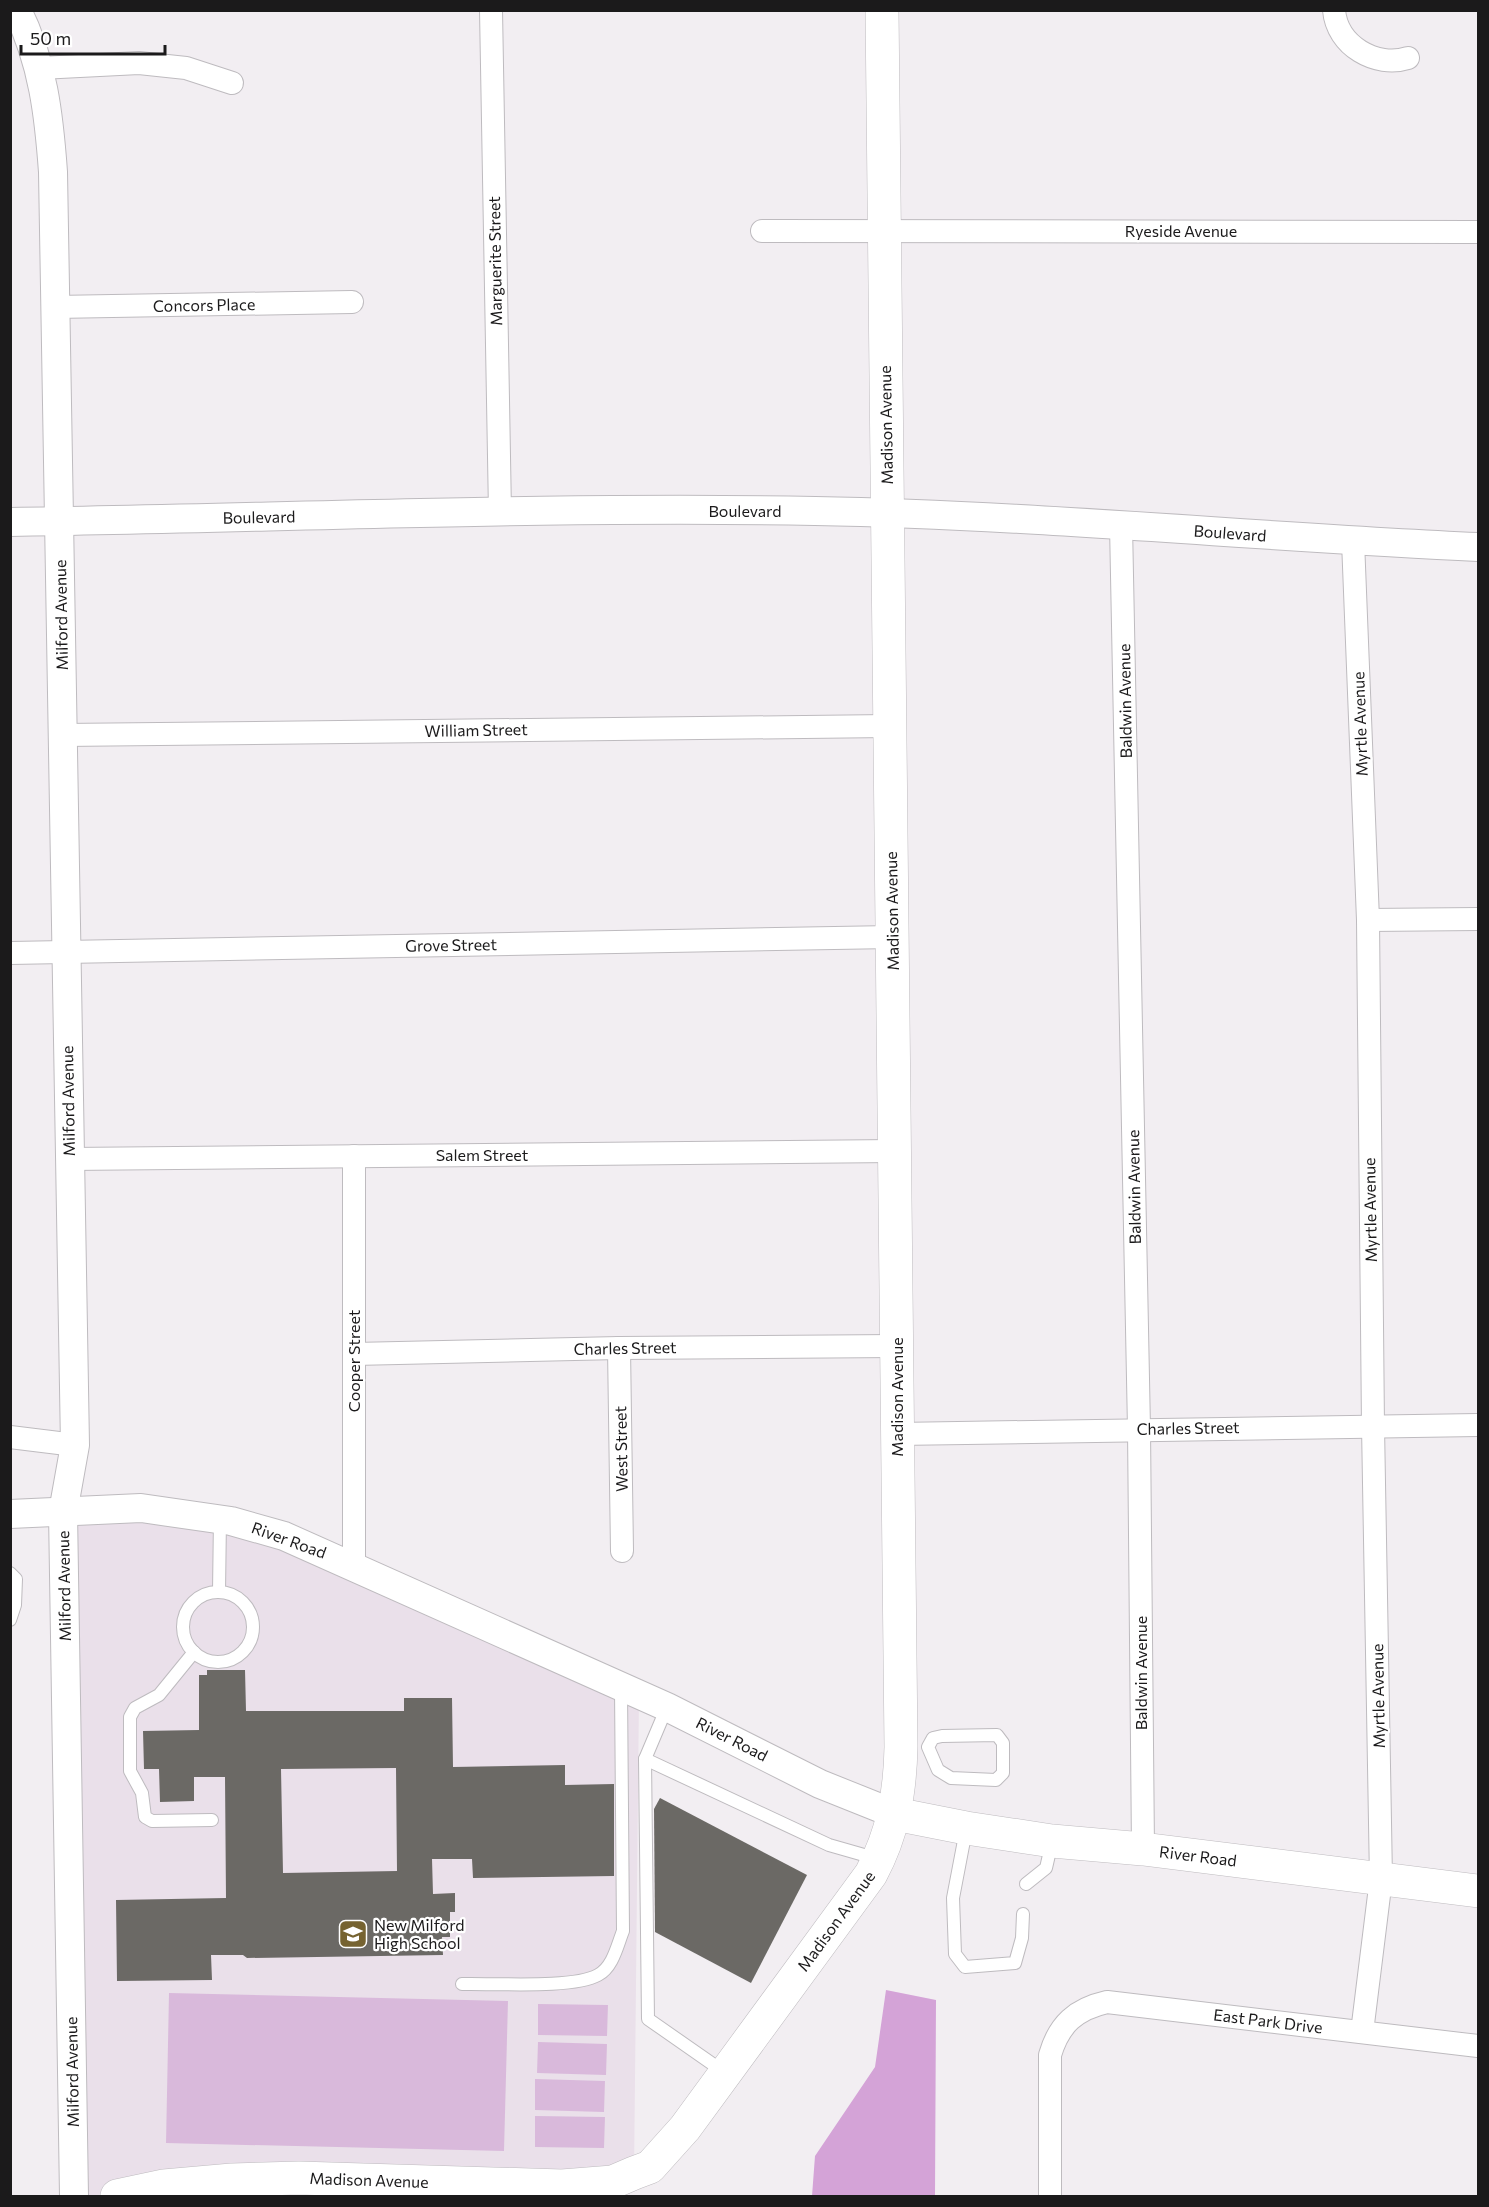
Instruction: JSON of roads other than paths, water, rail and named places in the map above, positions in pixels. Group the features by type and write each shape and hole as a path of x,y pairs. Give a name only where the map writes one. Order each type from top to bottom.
{"main road":[{"name":"Madison Avenue","path":"117,2196 176,2185 288,2178 562,2186 613,2182 650,2166 685,2128 872,1874 879,1860 895,1814 901,1781 915,1747 897,1434 882,10"},
{"name":"River Road","path":"895,1814 1052,1841 1143,1849 1479,1891"}],"street":[{"name":"Milford Avenue","path":"17,10 40,68 48,112 53,172 75,1445 63,1512 74,2196"},
{"name":"Marguerite Street","path":"491,10 500,512"},
{"path":"1335,10 1335,21 1344,37 1358,50 1384,62 1408,58"},
{"path":"40,68 140,63 186,68 232,83"},
{"name":"Ryeside Avenue","path":"762,231 1479,232"},
{"name":"Concors Place","path":"55,307 352,302"},
{"name":"Boulevard","path":"10,522 500,512 888,513 1479,547"},
{"name":"Baldwin Avenue","path":"1121,525 1139,1429 1143,1849"},
{"name":"Myrtle Avenue","path":"1353,541 1368,920 1373,1426 1382,1879 1362,2032"},
{"name":"William Street","path":"62,735 889,726"},
{"path":"1368,920 1479,918"},
{"name":"Grove Street","path":"10,952 892,937"},
{"name":"Salem Street","path":"69,1159 895,1151"},
{"name":"Cooper Street","path":"354,1156 354,1565"},
{"name":"Charles Street","path":"354,1354 619,1347 896,1346"},
{"name":"West Street","path":"619,1347 622,1551"},
{"name":"Charles Street","path":"897,1434 1479,1425"},
{"path":"10,1437 75,1445"},
{"name":"River Road","path":"10,1514 141,1508 219,1518 284,1536 354,1565 667,1707 820,1784 895,1814"},
{"name":"East Park Drive","path":"1050,2196 1050,2055 1063,2025 1075,2014 1091,2006 1107,2002 1479,2046"}],"lane":[{"path":"219,1518 219,1592"},
{"path":"10,1574 16,1579 15,1605 10,1620"},
{"path":"219,1592 231,1594 249,1610 253,1634 249,1645 230,1660 218,1662 208,1661 194,1652 185,1638 185,1616 198,1599 219,1592"},
{"path":"194,1652 159,1695 135,1708 130,1717 130,1771 142,1793 145,1817 152,1821 212,1820"},
{"path":"462,1984 579,1982 599,1974 612,1960 623,1931 621,1686"},
{"path":"667,1707 645,1759 648,2019 725,2073"},
{"path":"997,1735 1003,1743 1003,1773 996,1780 951,1778 938,1770 915,1747 942,1736 997,1735"},
{"path":"645,1759 829,1845 879,1860"},
{"path":"966,1828 952,1898 955,1954 965,1967 1015,1963 1022,1938 1023,1914"},
{"path":"1026,1884 1046,1868 1052,1841"}],"place":[{"name":"New Milford High School","path":"353,1934"}]}
